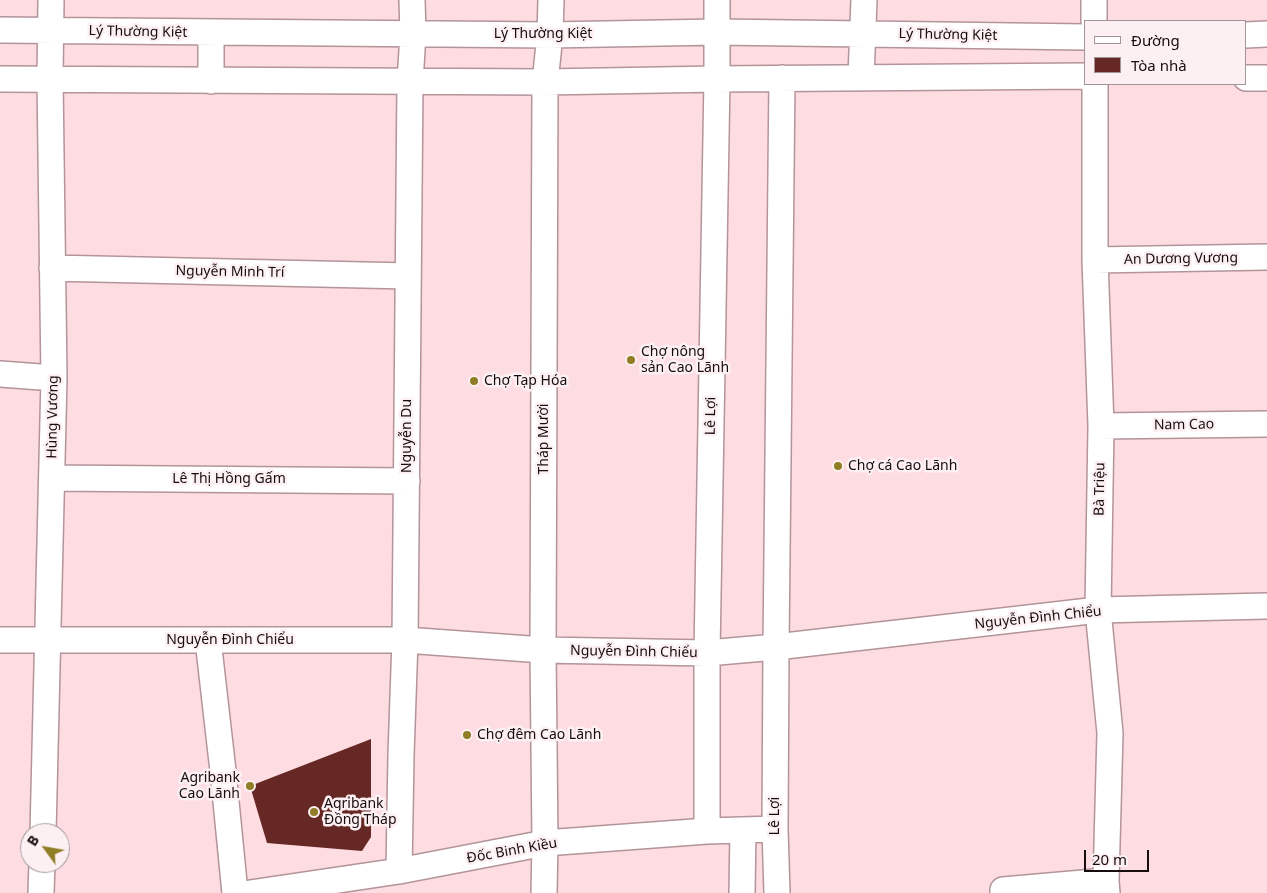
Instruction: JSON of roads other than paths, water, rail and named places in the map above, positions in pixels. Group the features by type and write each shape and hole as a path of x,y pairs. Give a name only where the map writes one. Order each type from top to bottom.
{"street":[{"name":"Hùng Vương","path":"43,823 54,378 50,79 51,0"},
{"name":"Nguyễn Du","path":"398,871 405,640 412,0"},
{"name":"Tháp Mười","path":"544,893 543,650 546,82 551,0"},
{"name":"Lê Lợi","path":"707,831 707,653 717,0"},
{"path":"861,77 864,0"},
{"path":"1094,0 1094,20"},
{"name":"Lý Thường Kiệt","path":"0,30 413,34 717,32 1084,37"},
{"path":"211,32 211,80"},
{"path":"1247,35 1267,34"},
{"path":"0,79 546,82 1084,76"},
{"name":"Lê Lợi","path":"777,893 775,830 776,648 782,78"},
{"path":"1247,78 1267,78"},
{"name":"Bà Triệu","path":"1095,85 1095,260 1101,426 1098,610 1110,734 1107,887"},
{"name":"An Dương Vương","path":"1095,260 1267,257"},
{"name":"Nguyễn Minh Trí","path":"52,268 408,276"},
{"path":"0,374 54,378"},
{"name":"Nam Cao","path":"1101,426 1267,424"},
{"name":"Lê Thị Hồng Gấm","path":"52,478 407,481"},
{"name":"Nguyễn Đình Chiểu","path":"0,640 405,640 543,650 707,653 776,648 1098,610 1267,606"},
{"path":"208,640 235,893"},
{"path":"742,893 743,830"},
{"name":"Đốc Binh Kiều","path":"250,893 398,871 545,843 707,831 775,830"},
{"path":"41,893 42,873"},
{"path":"1003,893 1003,890 1107,887"}],"place":[{"name":"Chợ nông sản Cao Lãnh","path":"631,360"},
{"name":"Chợ Tạp Hóa","path":"474,381"},
{"name":"Chợ cá Cao Lãnh","path":"838,466"},
{"name":"Chợ đêm Cao Lãnh","path":"467,735"},
{"name":"Agribank Cao Lãnh","path":"250,786"},
{"name":"Agribank Đồng Tháp","path":"314,812"}]}
